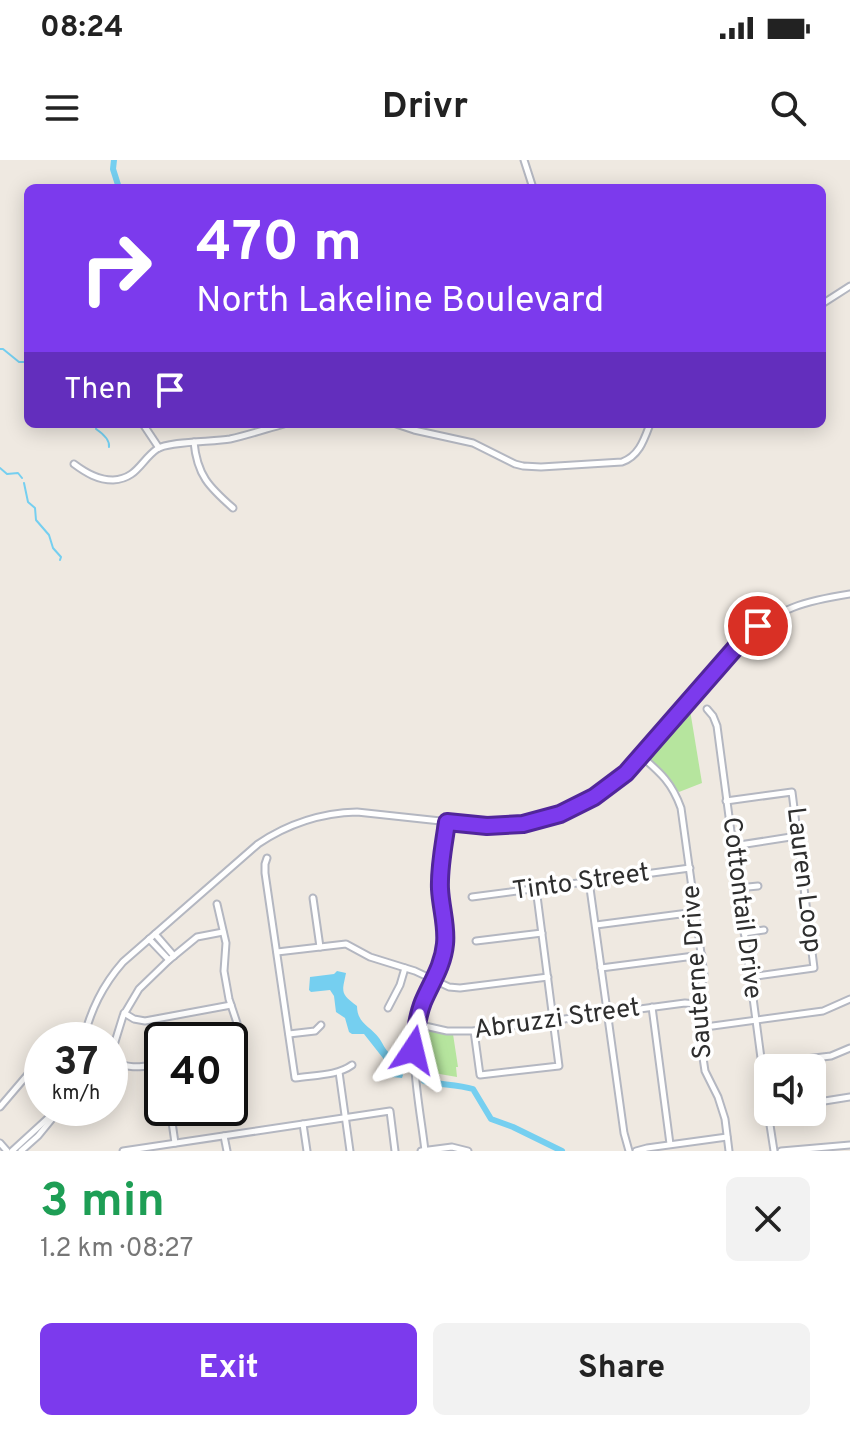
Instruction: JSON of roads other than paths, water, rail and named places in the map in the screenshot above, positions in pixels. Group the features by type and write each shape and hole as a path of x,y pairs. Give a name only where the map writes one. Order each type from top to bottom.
{"street":[{"path":"524,160 532,184"},
{"path":"826,302 850,286"},
{"path":"146,428 159,448"},
{"path":"74,464 90,475 112,480 124,478 134,473 159,448 229,439 269,428"},
{"path":"417,428 482,447 515,464 541,467 631,459 638,453 648,428"},
{"path":"194,442 201,475 233,508"},
{"path":"88,1022 104,987 123,962 258,844 291,825 328,813 357,812 497,826 523,824 560,814 594,797 626,773 758,626 792,607 850,594"},
{"name":"Cottontail Drive","path":"707,709 717,726 760,1054"},
{"name":"Sauterne Drive","path":"641,756 666,778 683,816 704,975 697,1004 698,1028 705,1071 725,1119 729,1151"},
{"name":"Lauren Loop","path":"726,801 792,792 814,968 749,977"},
{"path":"444,821 440,888 446,935 441,964 416,1024 413,1050 424,1151 452,1147 468,1151"},
{"path":"733,846 797,836"},
{"path":"267,858 265,873 295,1078 339,1072 352,1065"},
{"name":"Tinto Street","path":"472,897 690,868"},
{"path":"589,881 629,1151"},
{"path":"738,888 758,886"},
{"path":"474,1031 480,1075 559,1066 536,888"},
{"path":"313,898 320,947"},
{"path":"217,904 227,950 224,971 237,1022"},
{"path":"596,925 696,912"},
{"path":"744,933 764,930"},
{"path":"121,1022 139,989 172,958 197,937 223,932"},
{"path":"476,941 542,933"},
{"path":"152,936 172,958"},
{"path":"277,952 350,945 370,957 449,987 548,977"},
{"path":"601,968 702,955"},
{"path":"388,1008 405,968"},
{"path":"698,1028 823,1011 850,999"},
{"name":"Abruzzi Street","path":"416,1024 447,1031 474,1031 685,1003 697,1004"},
{"path":"124,1013 145,1021 231,1005"},
{"path":"652,1007 670,1144"},
{"path":"289,1034 315,1031 321,1025"},
{"path":"826,1057 850,1048"},
{"path":"339,1072 350,1151"},
{"path":"0,1107 24,1079"},
{"path":"826,1101 850,1097"},
{"path":"123,1151 390,1111 395,1151"},
{"path":"303,1124 307,1151"},
{"path":"0,1143 10,1151 38,1126"},
{"path":"21,1151 47,1126"},
{"path":"173,1126 175,1143"},
{"name":"Cottontail Drive","path":"770,1126 774,1151"},
{"path":"224,1136 227,1151"},
{"path":"636,1151 727,1137"},
{"path":"781,1151 850,1145"}],"water":[{"path":"337,971 346,973 344,992 357,1006 362,1020 391,1054 395,1051 402,1053 402,1078 392,1077 390,1067 364,1034 349,1032 345,1018 336,1012 330,990 309,990 310,977"}],"waterway":[{"path":"114,160 118,184"},
{"path":"0,349 24,362"},
{"path":"96,428 107,439 109,447"},
{"path":"0,468 7,474 18,473 22,478"},
{"path":"24,483 28,502 35,508 36,520 49,535 60,560"},
{"path":"424,1081 473,1089 491,1119 562,1151"}]}
